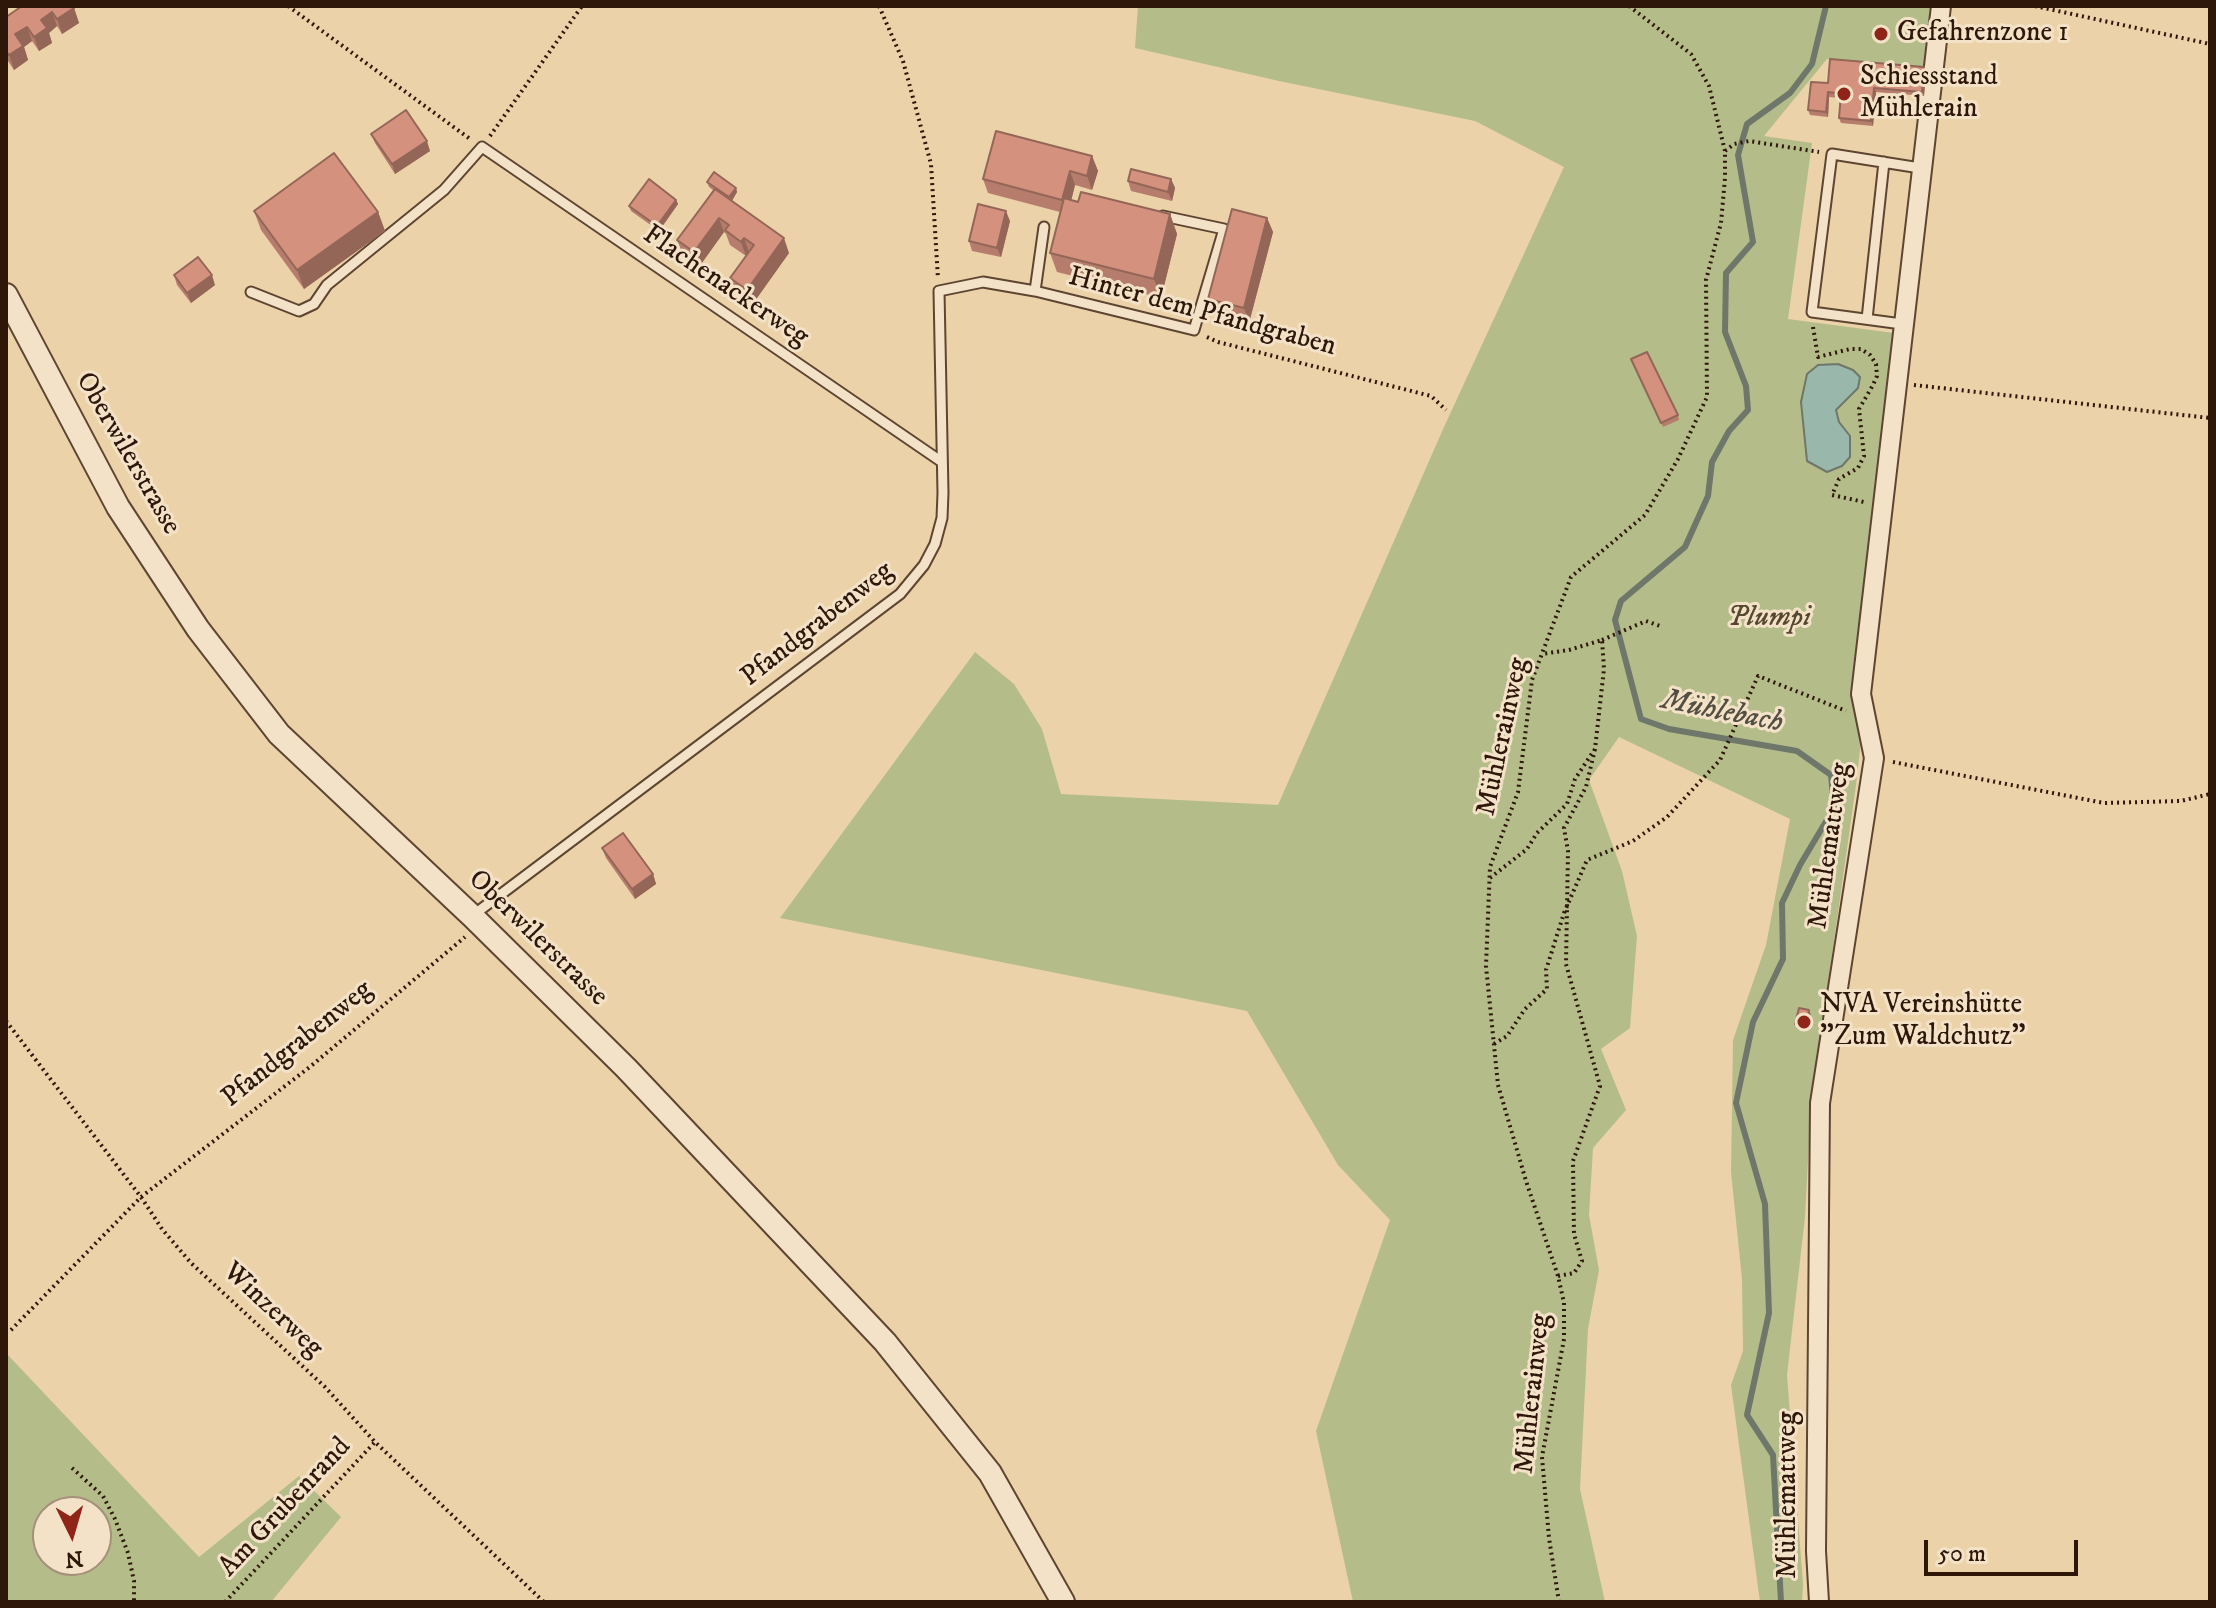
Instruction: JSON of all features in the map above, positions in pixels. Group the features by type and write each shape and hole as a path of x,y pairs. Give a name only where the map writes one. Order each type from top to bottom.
{"street":[{"name":"Mühlemattweg","path":"1819,1602 1816,1551 1820,1103 1874,758 1861,694 1941,6"},
{"name":"Oberwilerstrasse","path":"6,295 118,507 198,629 279,734 476,920 626,1068 885,1342 990,1473 1063,1602"}],"lane":[{"path":"251,292 299,311 314,304 327,285 444,190 482,147"},
{"name":"Flachenackerweg","path":"482,147 942,462"},
{"path":"1902,324 1812,312 1832,154 1920,168"},
{"path":"1867,319 1884,162"},
{"path":"1147,212 1224,229 1194,330"},
{"path":"1035,291 1044,227"},
{"name":"Hinter dem Pfandgraben","path":"939,291 983,282 1035,291 1194,330"},
{"name":"Pfandgrabenweg","path":"476,920 900,594 924,565 935,544 942,518 939,291"}],"path":[{"path":"288,6 482,147 582,6"},
{"path":"879,6 903,61 931,164 939,291"},
{"name":"Mühlerainweg","path":"1559,1602 1549,1538 1542,1457 1564,1339 1564,1303 1498,1085 1486,966 1490,867 1518,792 1532,680 1571,577 1645,515 1678,459 1707,397 1706,280 1721,223 1725,151 1709,86 1691,54 1629,6"},
{"path":"2035,6 2210,44"},
{"path":"1725,151 1734,144 1749,141 1832,154"},
{"path":"1812,312 1818,357 1861,349 1876,364 1877,376 1859,409 1864,456 1858,468 1839,479 1832,495 1882,505"},
{"name":"Hinter dem Pfandgraben","path":"1194,330 1218,342 1431,396 1446,410"},
{"path":"1895,383 2210,418"},
{"path":"1541,654 1602,640 1646,621 1660,626"},
{"path":"1558,1276 1574,1273 1582,1261 1574,1234 1573,1161 1600,1086 1566,964 1568,851 1564,828 1586,787 1595,749 1604,669 1602,640"},
{"path":"1494,1044 1507,1036 1525,1009 1547,989 1546,970 1567,906 1587,860 1633,841 1667,817 1720,760 1758,676 1866,719"},
{"path":"1490,878 1527,849 1537,833 1567,804 1575,779 1595,749"},
{"path":"1874,758 2104,803 2181,801 2210,794"},
{"name":"Pfandgrabenweg","path":"11,1330 141,1197 311,1066 476,920"},
{"name":"Winzerweg","path":"6,1021 191,1263 325,1387 375,1442 544,1602"},
{"name":"Am Grubenrand","path":"225,1602 375,1442"},
{"path":"72,1468 103,1496 115,1519 128,1553 134,1581 134,1602"}],"green space":[{"name":"Plumpi","path":"1138,6 1938,6 1931,69 1827,59 1764,136 1812,143 1788,319 1894,333 1857,639 1860,750 1811,1104 1805,1217 1787,1375 1802,1602 1760,1602 1731,1385 1743,1351 1742,1279 1731,1172 1733,1040 1766,945 1790,819 1619,737 1589,780 1622,871 1637,936 1630,1028 1601,1049 1626,1110 1593,1148 1589,1215 1599,1270 1588,1329 1580,1489 1605,1602 1353,1602 1316,1431 1390,1220 1338,1165 1247,1011 780,918 975,652 1014,684 1042,729 1061,794 1278,805 1444,427 1564,167 1475,121 1135,48"},
{"path":"6,1353 199,1557 299,1476 341,1517 271,1602 6,1602"}],"shaded area":[{"path":"1838,364 1853,370 1860,377 1858,388 1836,410 1839,422 1850,436 1850,457 1842,466 1827,472 1807,461 1801,402 1807,374 1818,365"}],"building":[{"path":"22,6 74,8 57,19 52,12 41,20 47,28 34,37 27,27 15,34 23,46 9,55 6,51 6,17"},
{"name":"Schiessstand Mühlerain","path":"1830,59 1924,67 1922,92 1874,88 1871,121 1839,118 1841,94 1828,92 1826,112 1808,110 1811,82 1828,83"},
{"path":"406,110 427,141 392,164 371,134"},
{"path":"996,131 1092,156 1087,176 1070,171 1062,200 983,179"},
{"path":"334,153 378,212 297,270 254,211"},
{"path":"1131,169 1171,179 1168,192 1128,181"},
{"path":"714,172 736,188 729,197 707,182"},
{"path":"649,179 676,200 657,226 629,206"},
{"path":"715,189 784,238 747,290 730,278 754,245 744,238 741,242 725,230 729,225 719,218 694,252 677,240"},
{"path":"1081,192 1170,214 1154,279 1050,253 1064,198 1078,202"},
{"path":"978,204 1006,211 997,248 969,241"},
{"path":"1232,209 1267,218 1244,308 1208,299"},
{"path":"198,257 212,275 187,293 174,275"},
{"path":"1647,352 1678,415 1661,423 1631,359"},
{"path":"623,833 653,874 632,889 602,848"},
{"path":"1799,1008 1809,1010 1806,1026 1795,1024"}],"waterway":[{"name":"Mühlebach","path":"1781,1602 1773,1455 1747,1415 1769,1313 1765,1204 1736,1103 1753,1022 1783,959 1782,903 1800,865 1834,808 1831,775 1797,751 1669,729 1641,719 1615,620 1621,601 1685,547 1708,496 1712,462 1729,431 1748,410 1746,386 1725,332 1726,273 1753,242 1738,155 1747,124 1790,93 1812,64 1826,6"}],"place":[{"name":"Gefahrenzone 1","path":"1881,34"},
{"name":"Schiessstand Mühlerain","path":"1844,94"},
{"name":"NVA Vereinshütte \"Zum Waldchutz\"","path":"1804,1022"}]}
